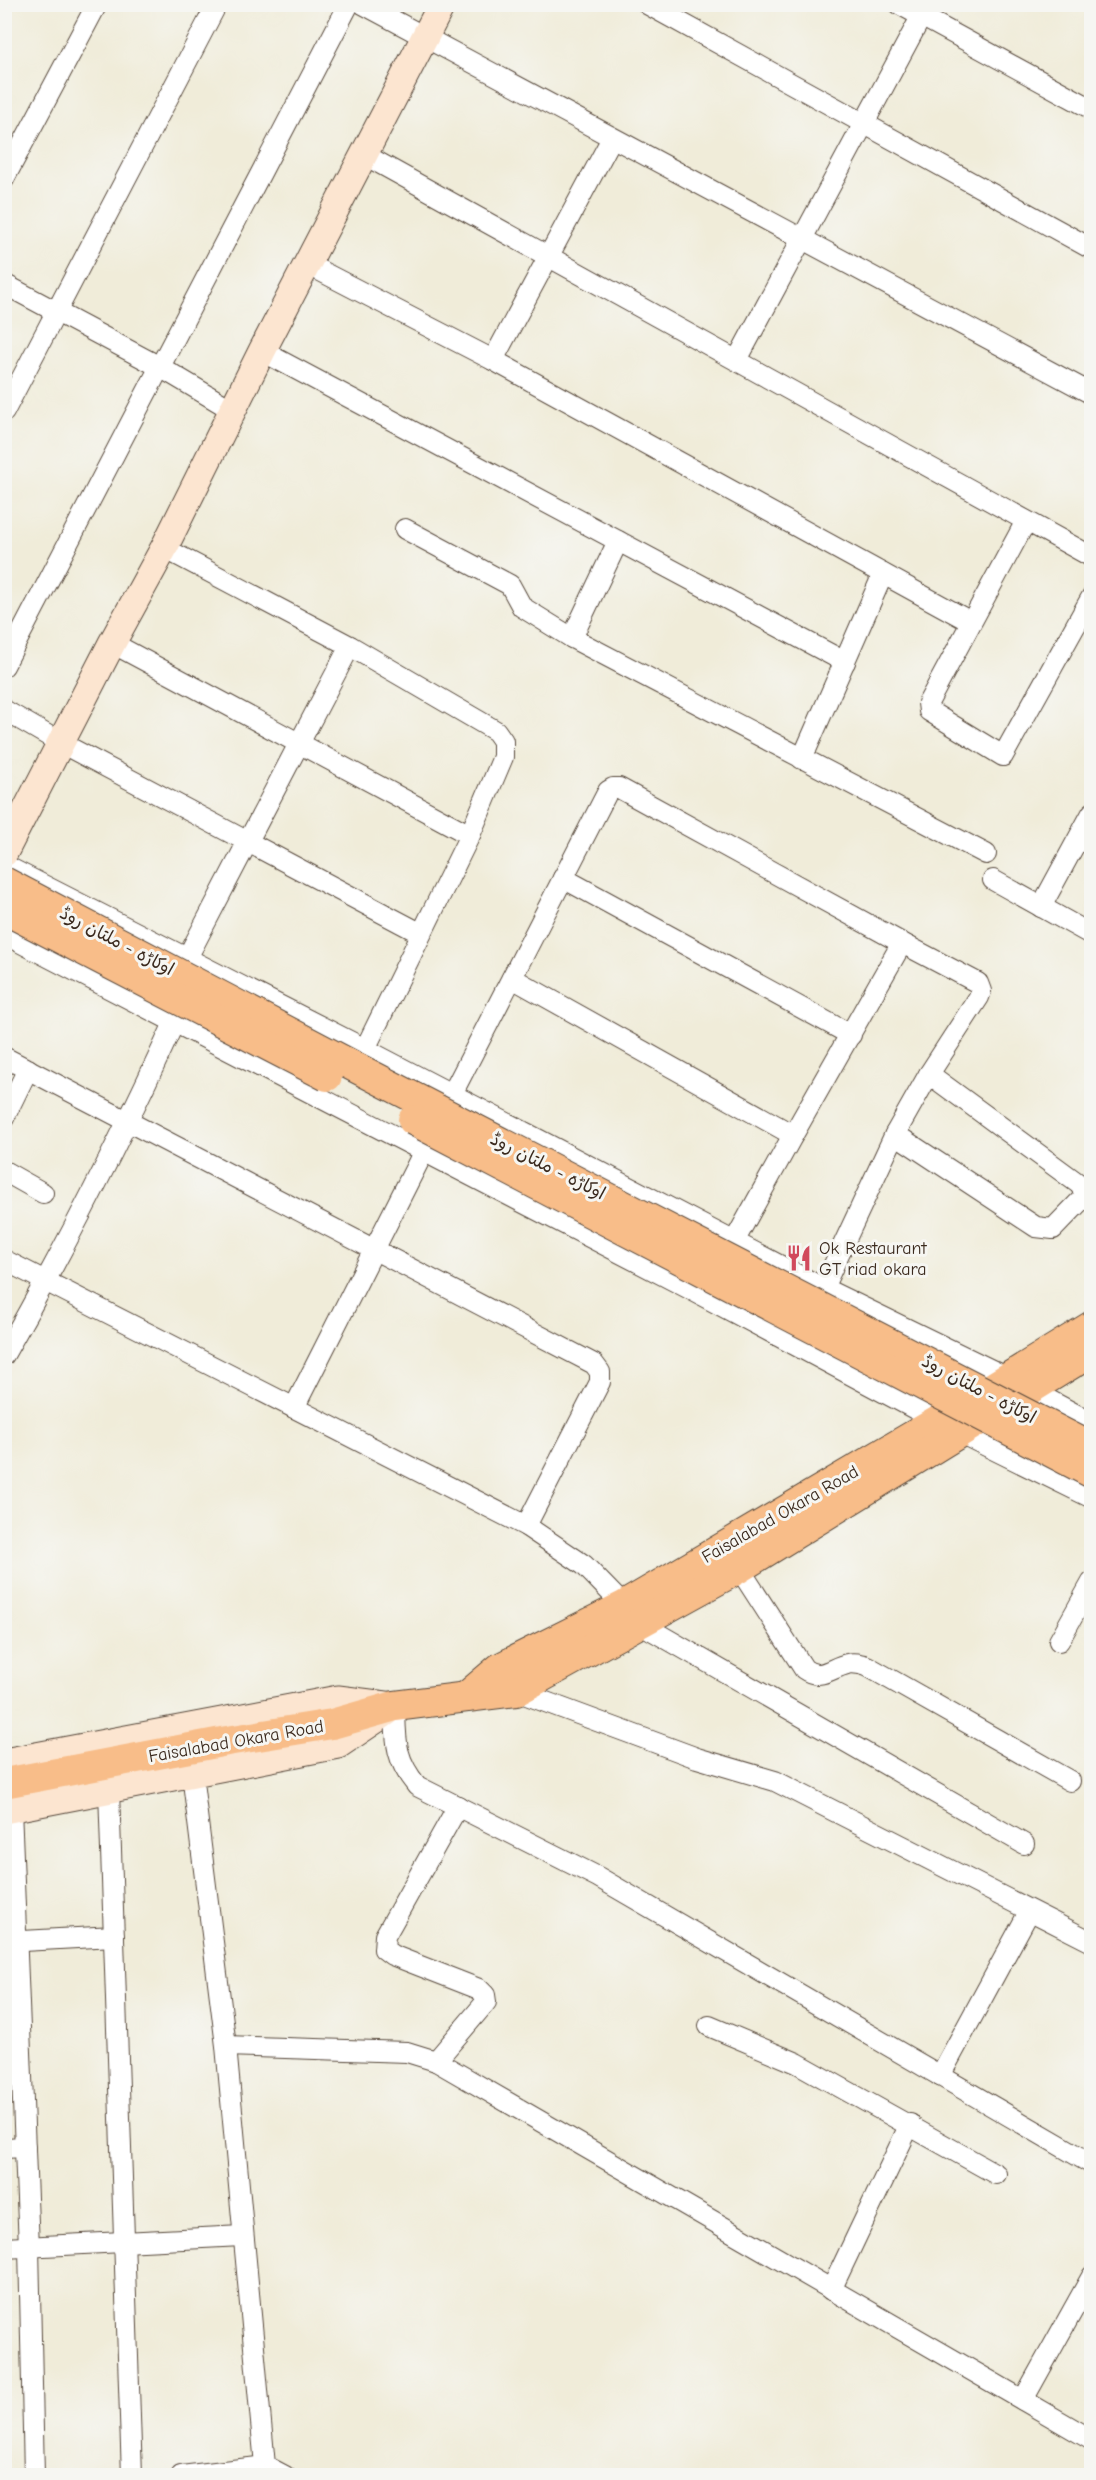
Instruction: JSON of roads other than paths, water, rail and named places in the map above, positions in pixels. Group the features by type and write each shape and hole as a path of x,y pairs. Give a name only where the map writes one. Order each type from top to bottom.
{"main road":[{"name":"اوکاڑہ - ملتان روڈ","path":"4,882 353,1066 1092,1448"},
{"name":"اوکاڑہ - ملتان روڈ","path":"4,909 1092,1473"},
{"name":"Faisalabad Okara Road","path":"7,1801 227,1741 332,1724 395,1706 516,1691 632,1615 1019,1383 1092,1326"},
{"name":"Faisalabad Okara Road","path":"1019,1383 1092,1351"},
{"name":"Faisalabad Okara Road","path":"466,1697 500,1668 632,1615 739,1568 949,1427"}],"street":[{"path":"4,179 97,4"},
{"path":"4,412 217,4"},
{"path":"4,666 349,4"},
{"path":"363,4 1092,394"},
{"path":"4,853 112,643 164,548 234,411 261,351 442,4"},
{"path":"647,4 1092,249"},
{"path":"899,4 925,11 1092,110"},
{"path":"737,360 925,11"},
{"path":"493,360 612,138"},
{"path":"363,154 1092,557"},
{"path":"307,264 493,360 971,622"},
{"path":"4,285 160,367 234,411"},
{"path":"261,351 844,662"},
{"path":"1026,521 928,703 929,711 1003,756 1092,597"},
{"path":"405,529 510,585 522,607 572,638 986,854"},
{"path":"572,638 618,541"},
{"path":"164,548 350,646 496,731 503,741 503,757 470,835 365,1049"},
{"path":"802,759 883,574"},
{"path":"112,643 470,835"},
{"path":"187,958 350,646"},
{"path":"4,710 61,743 420,933"},
{"path":"452,1094 608,791 619,788 978,983 981,991 895,1134 823,1288"},
{"path":"1041,907 1092,813"},
{"path":"4,865 365,1049 823,1288 1019,1383 1092,1423"},
{"path":"563,878 851,1035"},
{"path":"993,880 1092,935"},
{"path":"4,934 424,1151 949,1427 1092,1498"},
{"path":"734,1242 902,943"},
{"path":"512,978 793,1135"},
{"path":"4,1356 47,1281 129,1120 174,1023"},
{"path":"4,1057 375,1248 594,1364 600,1372 600,1382 526,1526"},
{"path":"4,1118 28,1069"},
{"path":"895,1134 1036,1227 1053,1229 1089,1197 1079,1184 929,1074"},
{"path":"294,1408 424,1151"},
{"path":"4,1171 44,1193"},
{"path":"4,1260 526,1526 584,1565 632,1615 1023,1844"},
{"path":"739,1568 804,1669 810,1673 820,1676 845,1664 867,1666 1070,1780"},
{"path":"1059,1641 1092,1582"},
{"path":"516,1691 697,1758 775,1781 1092,1942"},
{"path":"4,1762 338,1699 395,1706"},
{"path":"34,2475 25,2147 12,2041 7,1801 110,1790 338,1745 395,1706"},
{"path":"395,1706 396,1746 403,1769 417,1786 598,1877 1092,2164"},
{"path":"192,1774 226,2046 242,2236 266,2471"},
{"path":"110,1790 132,2475"},
{"path":"436,2061 486,2002 485,1995 479,1989 392,1955 384,1949 385,1936 458,1806"},
{"path":"940,2076 1029,1912"},
{"path":"10,1942 114,1936"},
{"path":"709,2026 797,2063 996,2174"},
{"path":"226,2046 406,2052 436,2061 1092,2440"},
{"path":"831,2290 910,2124"},
{"path":"4,2148 25,2147"},
{"path":"4,2248 242,2236"},
{"path":"1023,2400 1092,2276"},
{"path":"181,2475 266,2471 285,2475"}],"place":[{"name":"Ok Restaurant GT riad okara","path":"799,1258"}]}
